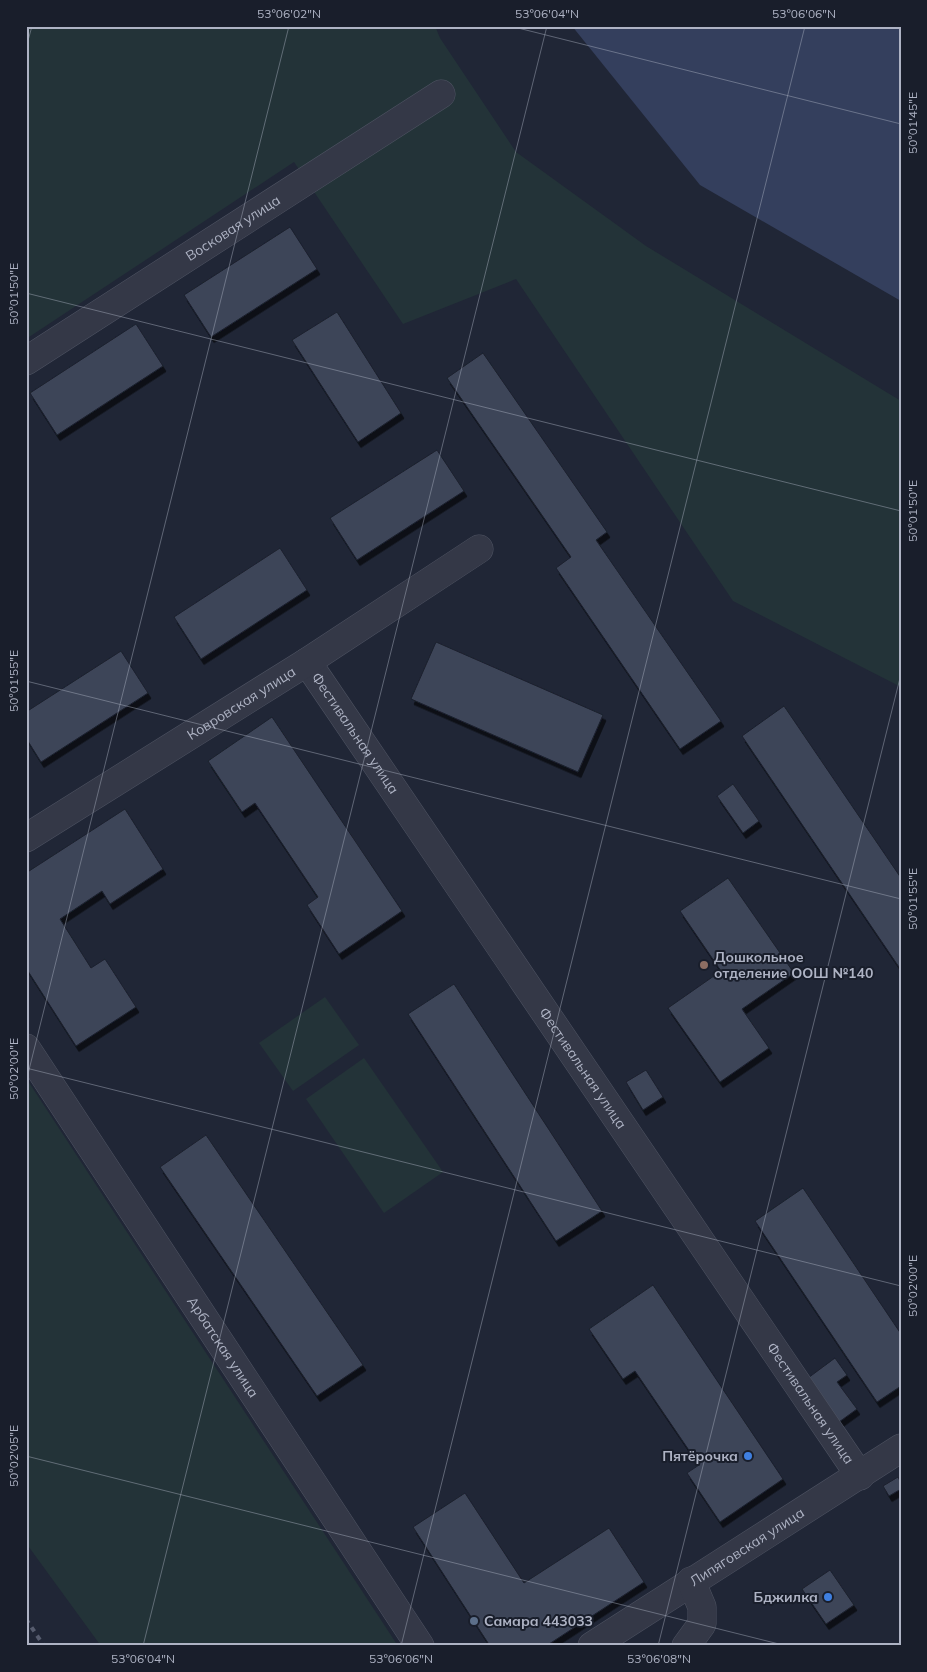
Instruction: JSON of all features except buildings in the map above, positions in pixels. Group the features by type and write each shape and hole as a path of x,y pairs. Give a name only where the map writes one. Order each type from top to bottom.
{"street":[{"name":"Восковая улица","path":"26,361 440,94"},
{"name":"Ковровская улица","path":"26,838 307,662 479,549"},
{"name":"Фестивальная улица","path":"307,662 860,1476"},
{"name":"Арбатская улица","path":"26,1048 420,1646"},
{"name":"Липяговская улица","path":"592,1646 901,1448"},
{"path":"686,1646 702,1624 702,1607 691,1582"}],"shaded area":[{"path":"26,26 435,26 440,38 516,152 646,246 901,401 901,687 733,601 516,279 403,324 294,162 26,339"},
{"path":"325,997 359,1045 293,1091 259,1043"},
{"path":"364,1058 443,1172 384,1213 306,1099"},
{"path":"26,1078 398,1646 101,1646 26,1543"}],"water":[{"path":"572,26 901,26 901,301 700,185"}],"railway":[{"path":"26,1619 44,1646"}],"place":[{"name":"Дошкольное отделение ООШ №140","path":"704,965"},
{"name":"Пятёрочка","path":"748,1456"},
{"name":"Бджилка","path":"828,1597"},
{"name":"Самара 443033","path":"474,1621"}]}
